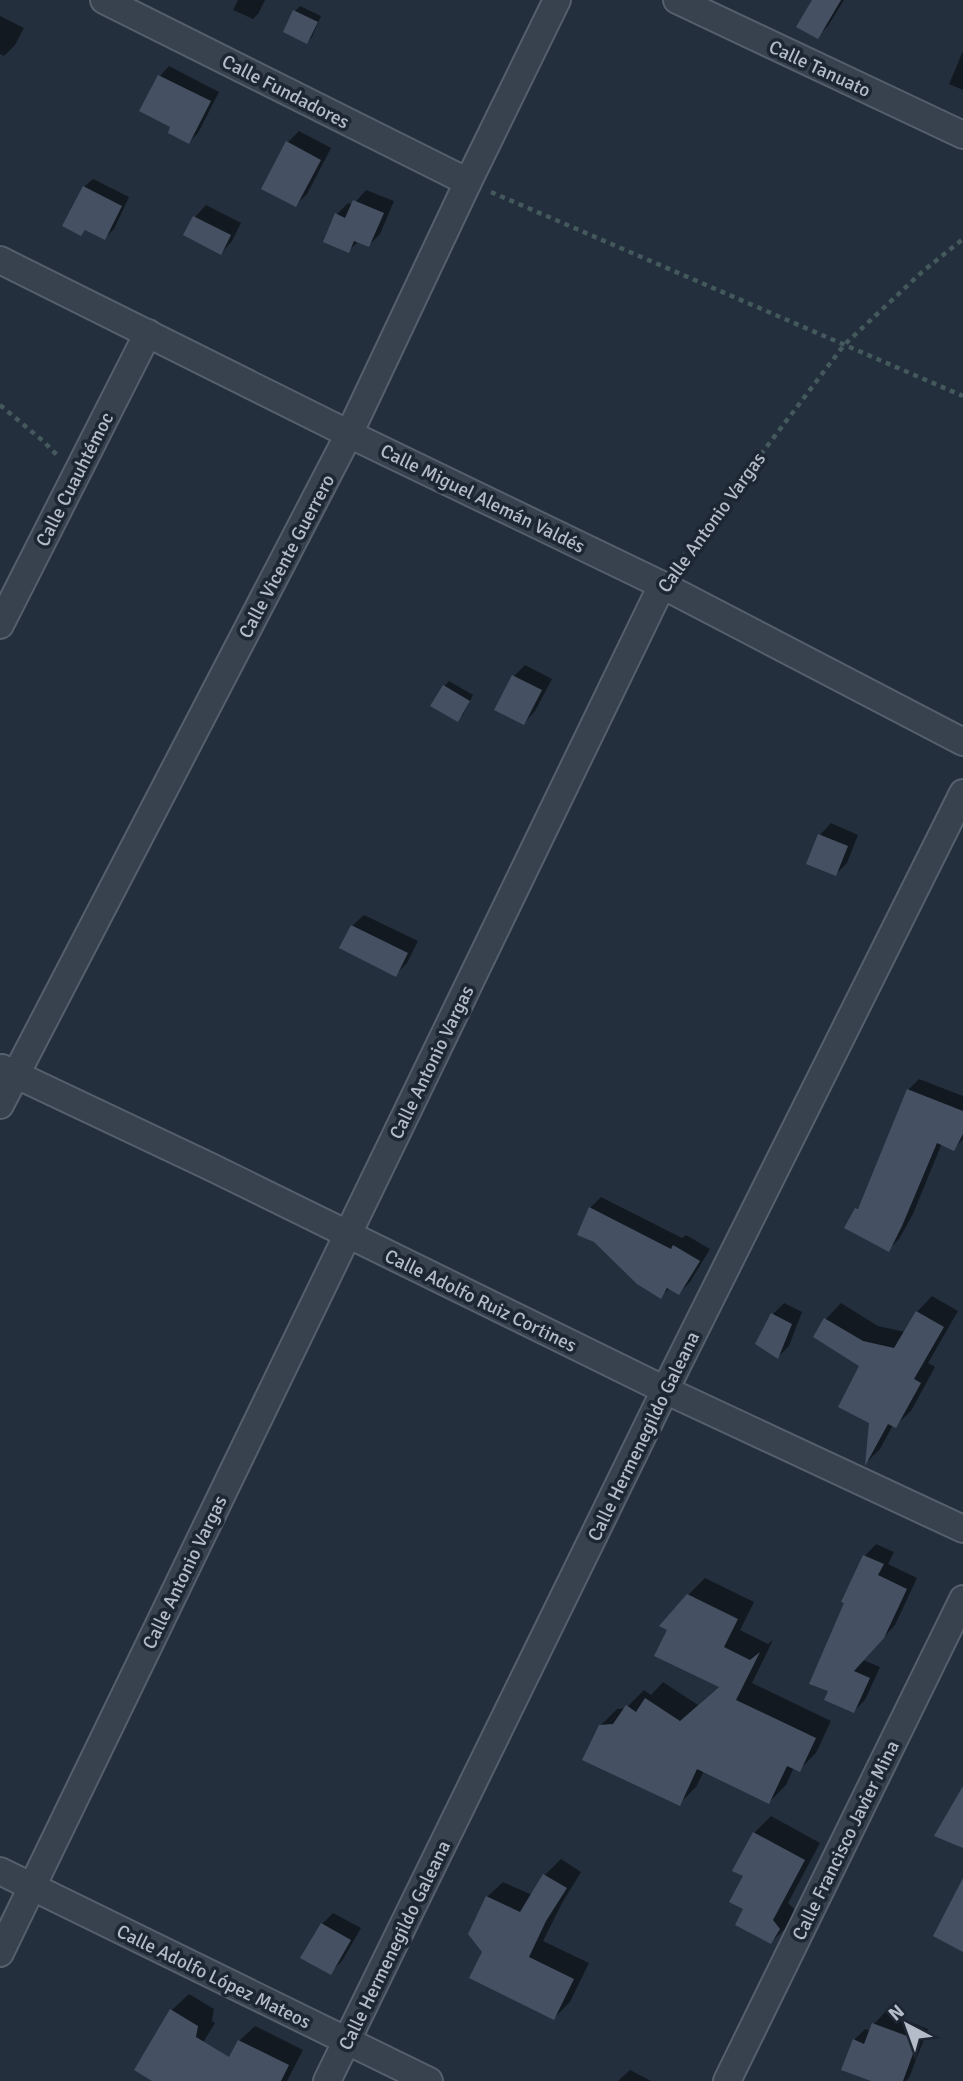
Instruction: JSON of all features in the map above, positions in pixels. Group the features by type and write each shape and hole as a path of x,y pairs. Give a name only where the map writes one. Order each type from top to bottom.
{"street":[{"name":"Calle Fundadores","path":"104,0 468,182"},
{"name":"Calle Vicente Guerrero","path":"0,1105 8,1071 349,434 557,0"},
{"name":"Calle Tanuato","path":"677,0 963,135"},
{"name":"Calle Miguel Alemán Valdés","path":"0,260 349,434 662,585 963,742"},
{"name":"Calle Cuauhtémoc","path":"0,625 148,333"},
{"name":"Calle Antonio Vargas","path":"0,1953 662,585"},
{"name":"Calle Hermenegildo Galeana","path":"327,2081 665,1390 963,793"},
{"name":"Calle Adolfo Ruiz Cortines","path":"8,1071 211,1167 665,1390 963,1529"},
{"name":"Calle Francisco Javier Mina","path":"727,2081 957,1625 963,1599"},
{"name":"Calle Adolfo López Mateos","path":"0,1871 429,2081"}],"path":[{"path":"468,182 963,396"},
{"name":"Calle Antonio Vargas","path":"662,585 844,345 922,272 963,239"},
{"path":"0,405 43,441 77,475"}],"building":[{"path":"812,0 841,0 818,39 796,27"},
{"path":"293,10 318,22 307,44 283,32"},
{"path":"158,75 211,101 189,144 168,133 170,127 139,111"},
{"path":"286,141 321,160 296,207 261,189"},
{"path":"83,186 122,206 105,240 85,230 81,236 62,226"},
{"path":"353,200 384,213 369,247 354,241 349,253 323,242 335,213 345,218"},
{"path":"193,216 231,235 221,255 183,235"},
{"path":"512,675 542,690 524,725 494,710"},
{"path":"443,685 470,701 458,722 430,706"},
{"path":"818,834 848,846 836,876 806,864"},
{"path":"351,925 408,953 396,977 339,948"},
{"path":"907,1089 963,1111 963,1134 954,1151 937,1143 889,1252 844,1228 855,1208 858,1209"},
{"path":"589,1207 671,1249 673,1245 700,1261 679,1295 667,1288 661,1299 637,1284 594,1242 577,1235"},
{"path":"916,1311 944,1327 914,1379 921,1383 896,1428 888,1424 865,1466 869,1423 838,1407 859,1366 813,1337 824,1318 863,1341 894,1348"},
{"path":"771,1313 792,1324 778,1359 755,1344"},
{"path":"863,1555 884,1564 878,1575 907,1589 884,1638 854,1671 870,1678 854,1713 824,1700 828,1691 809,1684 844,1603 841,1602"},
{"path":"687,1594 738,1619 724,1647 750,1660 760,1652 736,1700 816,1738 800,1772 787,1766 769,1804 697,1769 680,1806 582,1760 599,1725 613,1724 626,1705 636,1712 645,1698 680,1721 719,1687 654,1656 667,1630 659,1626"},
{"path":"963,1786 963,1848 934,1836"},
{"path":"753,1832 805,1860 773,1920 780,1929 771,1944 735,1925 743,1909 729,1902 743,1876 732,1871"},
{"path":"543,1874 567,1888 546,1921 529,1957 574,1979 554,2020 469,1978 482,1952 468,1934 486,1896 520,1912"},
{"path":"963,1878 963,1952 933,1936"},
{"path":"321,1923 351,1940 331,1975 300,1958"},
{"path":"170,2009 198,2026 196,2037 229,2057 238,2040 289,2065 281,2081 152,2081 134,2070"},
{"path":"872,2023 918,2040 903,2081 871,2081 841,2070 853,2039 864,2044"}]}
